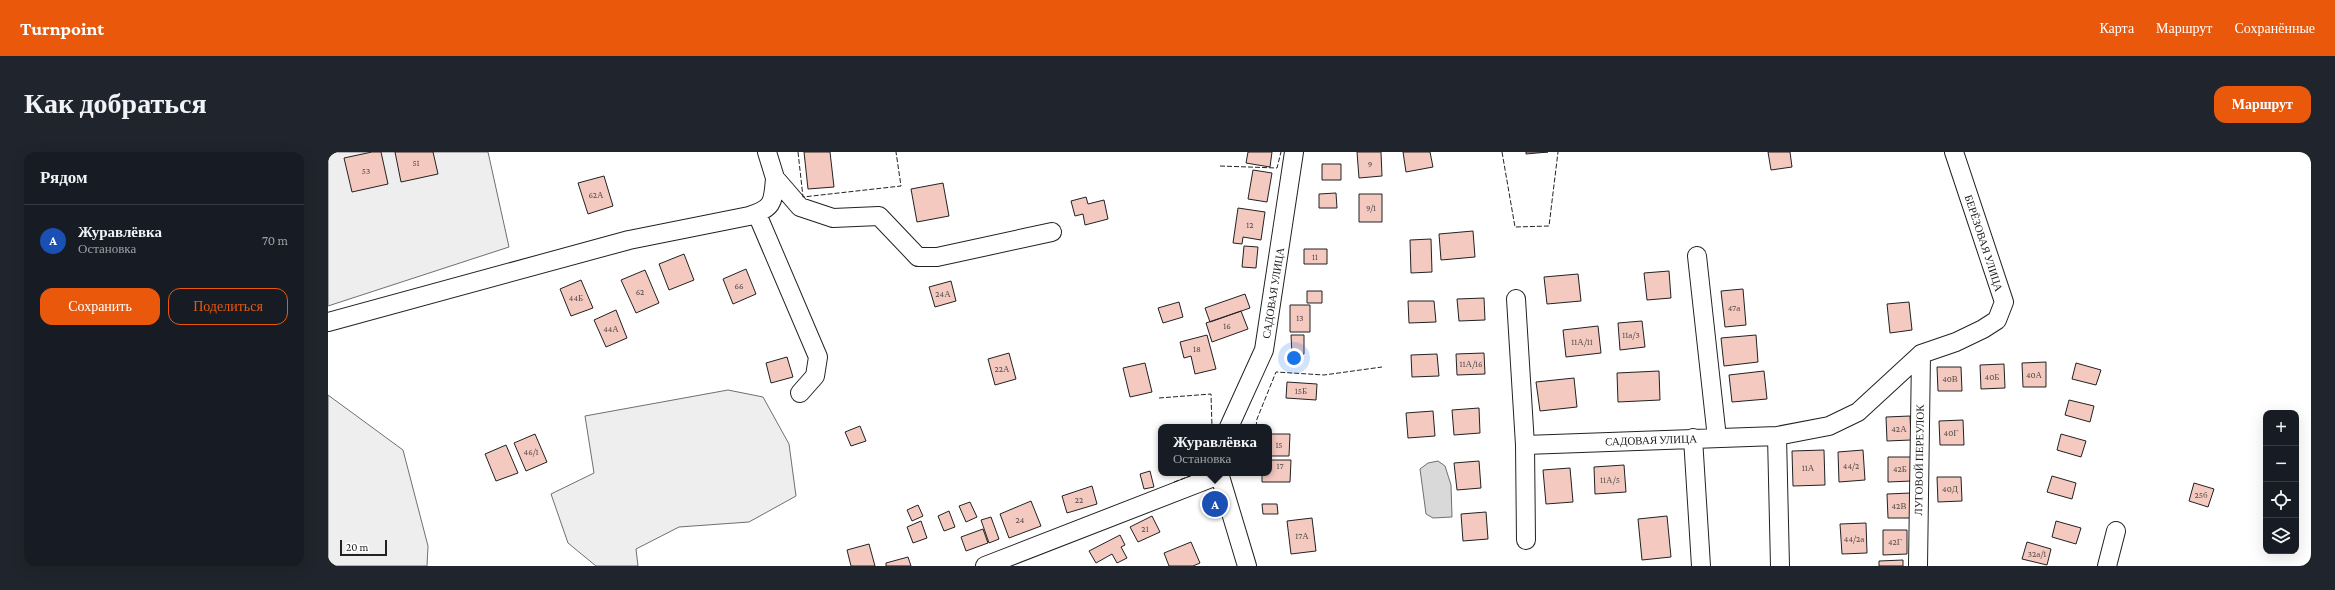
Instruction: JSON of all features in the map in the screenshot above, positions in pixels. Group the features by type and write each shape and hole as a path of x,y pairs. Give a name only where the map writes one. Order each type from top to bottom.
{"street":[{"path":"328,322 628,240 757,214 766,210 773,200 775,178 767,152"},
{"name":"САДОВАЯ УЛИЦА","path":"1230,424 1264,350 1294,152"},
{"name":"БЕРЁЗОВАЯ УЛИЦА","path":"1777,436 1829,426 1858,412 1921,354 1983,329 1997,320 2004,302 1954,152"},
{"path":"775,178 800,207 833,218 879,216 918,257 938,257 1052,232"},
{"path":"757,214 818,357 815,376 800,393"},
{"path":"1697,256 1716,438"},
{"path":"1516,299 1525,445 1526,540"},
{"name":"ЛУГОВОЙ ПЕРЕУЛОК","path":"1918,566 1921,354"},
{"path":"1777,436 1780,566"},
{"name":"САДОВАЯ УЛИЦА","path":"1525,445 1777,436"},
{"path":"1693,438 1701,566"},
{"path":"985,566 1214,476"},
{"path":"1220,476 1247,566"},
{"path":"2106,566 2116,531"}],"shaded area":[{"path":"328,152 488,152 509,247 328,306"},
{"path":"728,390 763,397 789,444 796,496 749,522 679,527 636,549 638,566 596,566 568,543 551,494 594,473 585,416"},
{"path":"328,395 403,450 428,546 427,566 328,566"},
{"path":"1438,461 1445,466 1451,485 1452,517 1433,518 1426,514 1420,469 1428,463"}],"building":[{"path":"372,152 381,152 388,184 352,192 344,158"},
{"path":"395,152 433,152 438,174 401,182"},
{"path":"804,152 830,152 834,187 808,189"},
{"path":"1248,152 1272,152 1270,167 1246,163"},
{"path":"1357,152 1381,152 1382,176 1359,178"},
{"path":"1403,152 1430,152 1433,167 1406,172"},
{"path":"1526,152 1548,152 1526,154"},
{"path":"1768,152 1790,152 1792,167 1771,170"},
{"path":"1322,164 1341,164 1341,180 1322,180"},
{"path":"1253,170 1272,173 1267,202 1248,199"},
{"path":"604,176 613,206 588,214 578,183"},
{"path":"943,183 949,216 917,222 911,189"},
{"path":"1336,193 1337,208 1319,208 1319,194"},
{"path":"1359,194 1382,194 1382,222 1359,222"},
{"path":"1086,197 1088,204 1104,200 1108,219 1085,225 1083,214 1075,216 1071,201"},
{"path":"1238,208 1265,212 1261,240 1243,237 1242,244 1233,243"},
{"path":"1473,231 1475,257 1441,260 1439,234"},
{"path":"1431,239 1432,272 1411,273 1410,240"},
{"path":"1244,246 1258,247 1256,268 1242,267"},
{"path":"1304,249 1327,249 1327,264 1304,264"},
{"path":"684,254 694,280 669,290 659,264"},
{"path":"746,269 756,294 733,304 723,279"},
{"path":"645,270 659,303 636,313 621,280"},
{"path":"1669,271 1671,298 1647,300 1644,273"},
{"path":"1578,274 1581,301 1547,304 1544,277"},
{"path":"581,280 593,308 571,316 560,289"},
{"path":"951,281 956,301 935,307 929,287"},
{"path":"1743,289 1746,325 1725,327 1721,291"},
{"path":"1307,291 1322,291 1322,303 1307,303"},
{"path":"1245,294 1250,308 1210,322 1205,308"},
{"path":"1484,298 1485,320 1459,321 1457,299"},
{"path":"1408,301 1434,301 1436,322 1409,323"},
{"path":"1179,302 1183,317 1163,323 1158,308"},
{"path":"1909,302 1912,330 1890,333 1887,304"},
{"path":"1290,305 1310,305 1310,332 1290,332"},
{"path":"616,310 627,338 606,347 594,320"},
{"path":"1241,311 1248,329 1212,342 1206,323"},
{"path":"1642,321 1645,347 1620,350 1618,323"},
{"path":"1598,326 1601,353 1566,357 1563,330"},
{"path":"1207,335 1216,369 1195,374 1191,356 1184,358 1180,342"},
{"path":"1291,335 1304,335 1304,354 1292,355"},
{"path":"1756,335 1758,362 1724,366 1721,338"},
{"path":"1009,353 1016,379 995,385 988,359"},
{"path":"1484,353 1485,374 1457,375 1456,354"},
{"path":"1437,354 1439,376 1412,377 1411,355"},
{"path":"787,357 793,377 771,383 766,363"},
{"path":"2046,362 2046,387 2023,387 2022,363"},
{"path":"1145,363 1152,392 1130,397 1123,368"},
{"path":"2076,363 2101,370 2096,385 2072,379"},
{"path":"2004,364 2005,388 1981,389 1980,365"},
{"path":"1937,367 1961,367 1962,391 1938,391"},
{"path":"1659,371 1660,400 1618,402 1617,373"},
{"path":"1764,371 1767,399 1732,402 1729,375"},
{"path":"1574,378 1577,407 1540,411 1536,382"},
{"path":"1287,382 1317,384 1316,400 1286,398"},
{"path":"2069,400 2094,406 2090,422 2065,415"},
{"path":"1479,408 1480,433 1454,435 1452,410"},
{"path":"1433,411 1435,436 1408,438 1406,413"},
{"path":"1910,416 1911,440 1887,441 1886,417"},
{"path":"1963,420 1964,445 1940,445 1939,421"},
{"path":"860,426 866,441 851,446 845,432"},
{"path":"535,434 547,462 526,471 514,443"},
{"path":"1272,434 1290,434 1289,456 1272,456"},
{"path":"2061,434 2086,441 2081,457 2057,450"},
{"path":"506,445 518,473 496,481 485,454"},
{"path":"1824,450 1825,485 1793,486 1792,451"},
{"path":"1863,450 1865,480 1839,482 1838,452"},
{"path":"1888,457 1911,457 1912,481 1888,482"},
{"path":"1272,460 1291,460 1290,482 1262,482 1262,476 1272,476"},
{"path":"1479,461 1481,488 1457,490 1454,463"},
{"path":"1624,465 1626,492 1595,494 1594,467"},
{"path":"1570,468 1573,502 1546,504 1543,470"},
{"path":"1150,471 1154,487 1144,489 1140,474"},
{"path":"2052,476 2076,483 2072,499 2047,492"},
{"path":"1937,477 1961,477 1962,501 1938,502"},
{"path":"2194,483 2214,489 2208,507 2189,501"},
{"path":"1092,486 1097,504 1067,513 1062,496"},
{"path":"1911,493 1912,518 1888,518 1887,494"},
{"path":"1031,501 1041,526 1009,538 1000,514"},
{"path":"970,502 977,517 966,522 959,506"},
{"path":"1262,504 1277,504 1278,514 1263,514"},
{"path":"918,505 923,516 912,521 907,510"},
{"path":"949,511 955,527 944,531 938,516"},
{"path":"1486,512 1488,539 1463,541 1461,514"},
{"path":"1152,516 1160,532 1138,542 1130,527"},
{"path":"1667,516 1671,557 1642,560 1638,519"},
{"path":"991,517 999,539 989,543 981,520"},
{"path":"1312,518 1316,551 1291,554 1287,521"},
{"path":"921,521 927,538 913,543 907,527"},
{"path":"2056,521 2081,528 2076,544 2052,537"},
{"path":"1866,523 1867,553 1842,554 1840,524"},
{"path":"983,529 988,543 966,551 961,537"},
{"path":"1883,530 1907,530 1907,554 1883,555"},
{"path":"1120,535 1125,545 1121,547 1127,558 1117,563 1112,554 1096,563 1089,551"},
{"path":"1191,542 1200,563 1193,566 1169,566 1164,553"},
{"path":"2027,542 2051,549 2047,565 2022,559"},
{"path":"869,544 875,566 851,566 847,550"},
{"path":"908,557 911,566 886,566 886,563"},
{"path":"1903,560 1903,566 1879,566 1879,561"}],"fence":[{"path":"798,152 803,197 901,186 896,152"},
{"path":"1220,166 1277,168 1281,152"},
{"path":"1502,152 1515,227 1549,226 1558,152"},
{"path":"1256,424 1276,372 1324,375 1382,367"},
{"path":"1159,398 1211,394 1212,424"},
{"path":"1174,482 1190,476"}],"place":[{"name":"Журавлёвка","path":"1215,504"}]}
